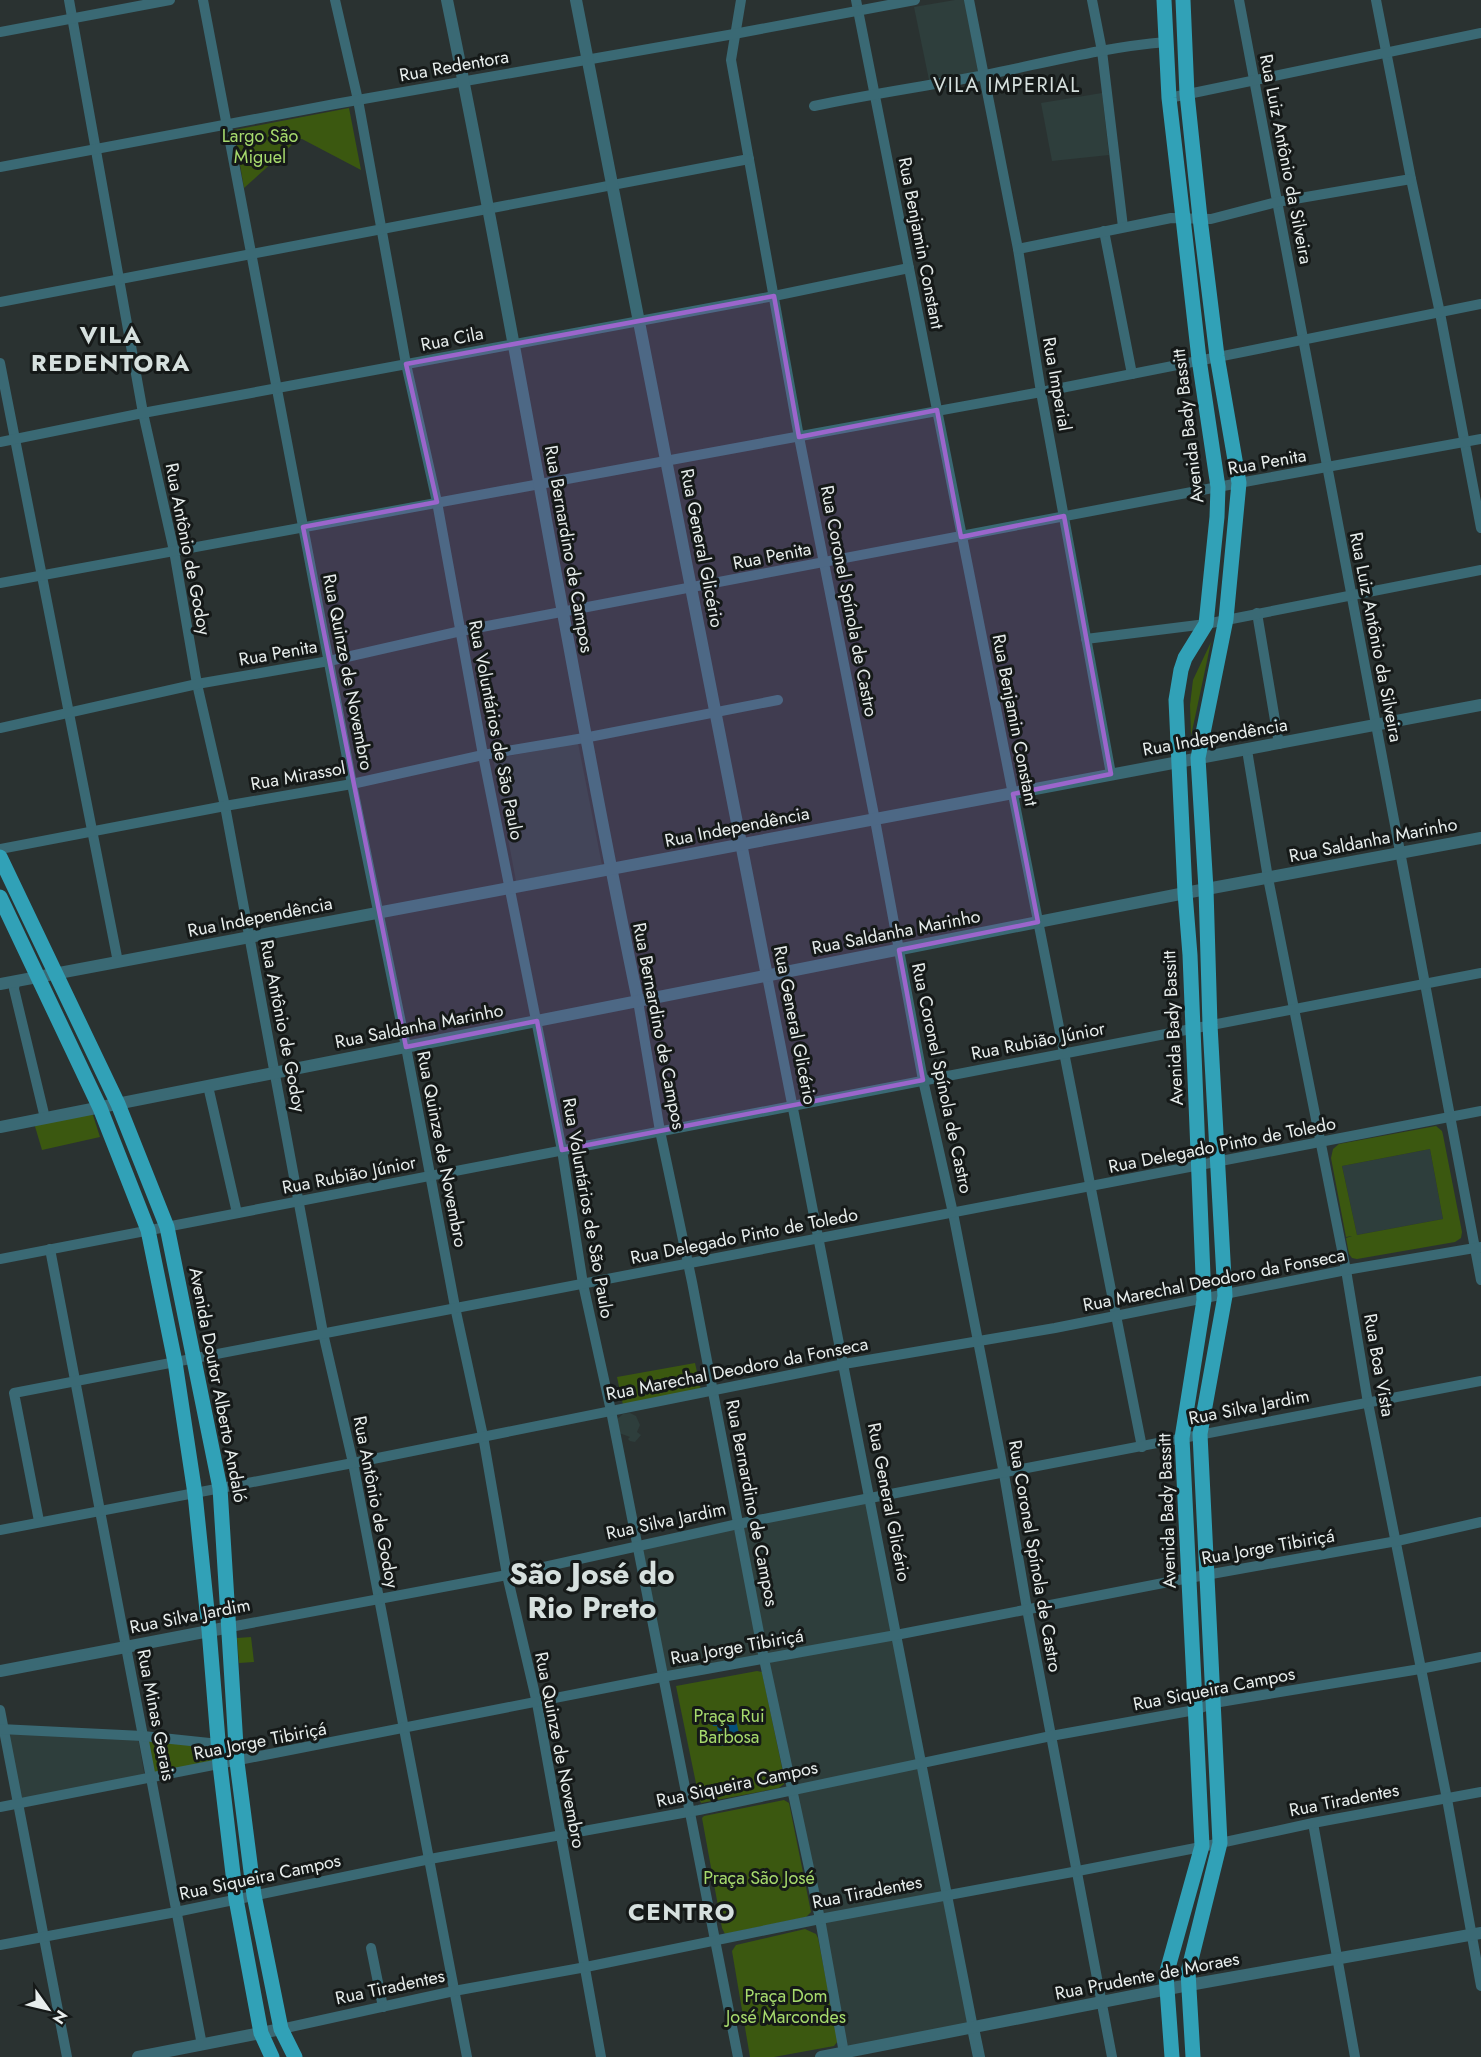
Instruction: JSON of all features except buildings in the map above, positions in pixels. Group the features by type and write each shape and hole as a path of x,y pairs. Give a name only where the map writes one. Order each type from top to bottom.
{"main road":[{"name":"Avenida Bady Bassitt","path":"1164,0 1169,98 1199,359 1218,488 1206,624 1180,670 1176,700 1190,955 1204,1299 1182,1438 1202,1846 1166,1976 1172,2057"},
{"name":"Avenida Bady Bassitt","path":"1183,0 1187,94 1200,218 1217,356 1239,483 1226,619 1198,758 1225,1296 1200,1434 1220,1843 1188,1972 1193,2057"},
{"name":"Avenida Doutor Alberto Andaló","path":"0,857 118,1104 167,1227 220,1488 237,1762 254,1895 280,2029 295,2057"},
{"name":"Avenida Doutor Alberto Andaló","path":"2,906 39,977 100,1108 147,1230 175,1362 195,1494 220,1765 236,1899 261,2033 272,2057"}],"street":[{"name":"Rua Antônio de Godoy","path":"69,0 143,412 174,550 197,684 225,806 323,1334 353,1463 467,2057"},
{"path":"0,32 170,0"},
{"name":"Rua Quinze de Novembro","path":"202,0 352,784 406,1047 455,1307 483,1436 507,1575 537,1703 601,2057"},
{"name":"Rua Voluntários de São Paulo","path":"335,0 358,100 406,364 437,502 483,755 562,1150 584,1284 738,2057"},
{"name":"Rua Bernardino de Campos","path":"447,0 540,483 584,738 638,1001 660,1131 764,1659 820,1919 844,2055"},
{"name":"Rua General Glicério","path":"576,0 979,2057"},
{"name":"Rua Coronel Spínola de Castro","path":"741,0 731,60 799,437 875,820 923,1080 953,1213 1004,1474 1027,1609 1112,2057"},
{"name":"Rua Redentora","path":"0,167 358,100 734,34 857,5 915,0"},
{"name":"Rua Imperial","path":"969,0 1018,249 1041,392 1111,774"},
{"path":"1092,0 1102,51 1123,227"},
{"name":"Rua Luiz Antônio da Silveira","path":"1239,0 1450,1117 1478,1247 1481,1280"},
{"path":"1376,0 1481,528"},
{"name":"Rua Benjamin Constant","path":"857,5 1142,1447"},
{"path":"1169,98 1481,33"},
{"path":"814,106 1102,51 1166,42"},
{"path":"0,302 749,159"},
{"path":"1018,249 1123,227 1183,218 1211,219 1277,202 1411,179"},
{"path":"1104,231 1132,374"},
{"name":"Rua Cila","path":"0,442 143,412 774,296 909,268"},
{"path":"0,583 1041,392 1481,304"},
{"path":"0,363 118,962"},
{"name":"Rua Penita","path":"0,728 197,684 329,661 461,631 1239,483 1481,440"},
{"path":"1086,639 1206,624 1481,570"},
{"path":"1257,613 1279,744"},
{"name":"Rua Mirassol","path":"0,849 352,784 483,755 778,700"},
{"name":"Rua Independência","path":"0,984 1481,705"},
{"name":"Rua Boa Vista","path":"1247,750 1268,878 1346,1270 1368,1403 1397,1541 1420,1669 1476,1934 1481,1986"},
{"name":"Rua Saldanha Marinho","path":"0,1126 1185,893 1481,838"},
{"name":"Rua Rubião Júnior","path":"0,1259 1481,973"},
{"path":"15,982 14,989 45,1118"},
{"path":"208,1086 237,1213"},
{"name":"Rua Delegado Pinto de Toledo","path":"39,1521 14,1393 1481,1111"},
{"name":"Rua Marechal Deodoro da Fonseca","path":"0,1530 353,1463 844,1364 1225,1296 1346,1270 1478,1247"},
{"name":"Rua Minas Gerais","path":"50,1249 202,2045"},
{"name":"Rua Silva Jardim","path":"0,1671 507,1575 738,1524 1481,1381"},
{"name":"Rua Jorge Tibiriçá","path":"0,1807 662,1677 897,1635 1208,1574 1397,1541 1481,1522"},
{"name":"Rua Siqueira Campos","path":"0,1945 176,1912 430,1859 689,1812 1051,1736 1195,1710 1214,1703 1481,1657"},
{"path":"0,1710 67,2057"},
{"path":"2,1729 143,1736 219,1744"},
{"name":"Rua Tiradentes","path":"138,2057 454,1991 1481,1792"},
{"path":"1313,1823 1355,2057"},
{"name":"Rua Prudente de Moraes","path":"821,2057 844,2055 1188,1985 1476,1934"},
{"path":"371,1948 383,2007"}],"highlighted area":[{"path":"774,296 799,437 937,410 961,537 1064,516 1111,774 1013,794 1038,922 899,950 923,1080 562,1150 537,1021 406,1047 303,527 437,502 406,364"}],"shaded area":[{"path":"965,0 978,72 929,80 914,7"},
{"path":"1102,93 1109,155 1052,161 1041,103"},
{"path":"578,743 602,865 516,881 493,759"},
{"path":"1430,1149 1443,1219 1357,1235 1342,1166"},
{"path":"630,1413 636,1416 640,1425 637,1432 641,1435 635,1442 628,1439 630,1437 619,1433 616,1420 623,1414"},
{"path":"868,1501 971,2027 847,2050 767,1654 663,1675 637,1547"},
{"path":"8,1731 138,1738 145,1778 21,1801"}],"green space":[{"name":"Largo São Miguel","path":"349,108 361,170 302,139 294,140 294,143 244,188 234,130"},
{"path":"1211,642 1191,736 1190,705 1193,680"},
{"path":"92,1112 100,1137 42,1150 34,1123"},
{"path":"1436,1126 1443,1135 1462,1232 1461,1238 1455,1242 1352,1258 1346,1238 1352,1236 1346,1237 1331,1158 1333,1149 1339,1144","holes":["1430,1149 1443,1219 1357,1235 1342,1166"]},
{"path":"695,1363 701,1390 623,1405 617,1377"},
{"path":"251,1637 254,1662 239,1663 237,1638"},
{"name":"Praça Rui Barbosa","path":"762,1672 784,1784 779,1788 701,1803 676,1686"},
{"path":"147,1740 211,1748 213,1764 154,1775"},
{"name":"Praça São José","path":"784,1800 789,1803 811,1912 806,1917 725,1934 702,1818"},
{"name":"Praça Dom José Marcondes","path":"805,1929 816,1934 818,1938 838,2041 834,2046 774,2057 750,2057 732,1951 736,1945"}],"water":[{"path":"724,1713 725,1717 735,1716 741,1742 720,1746 717,1726 713,1726 711,1715"}],"district":[{"name":"VILA IMPERIAL","path":"1007,85"},
{"name":"VILA REDENTORA","path":"111,349"},
{"name":"São José do Rio Preto","path":"592,1591"},
{"name":"CENTRO","path":"682,1912"}]}
